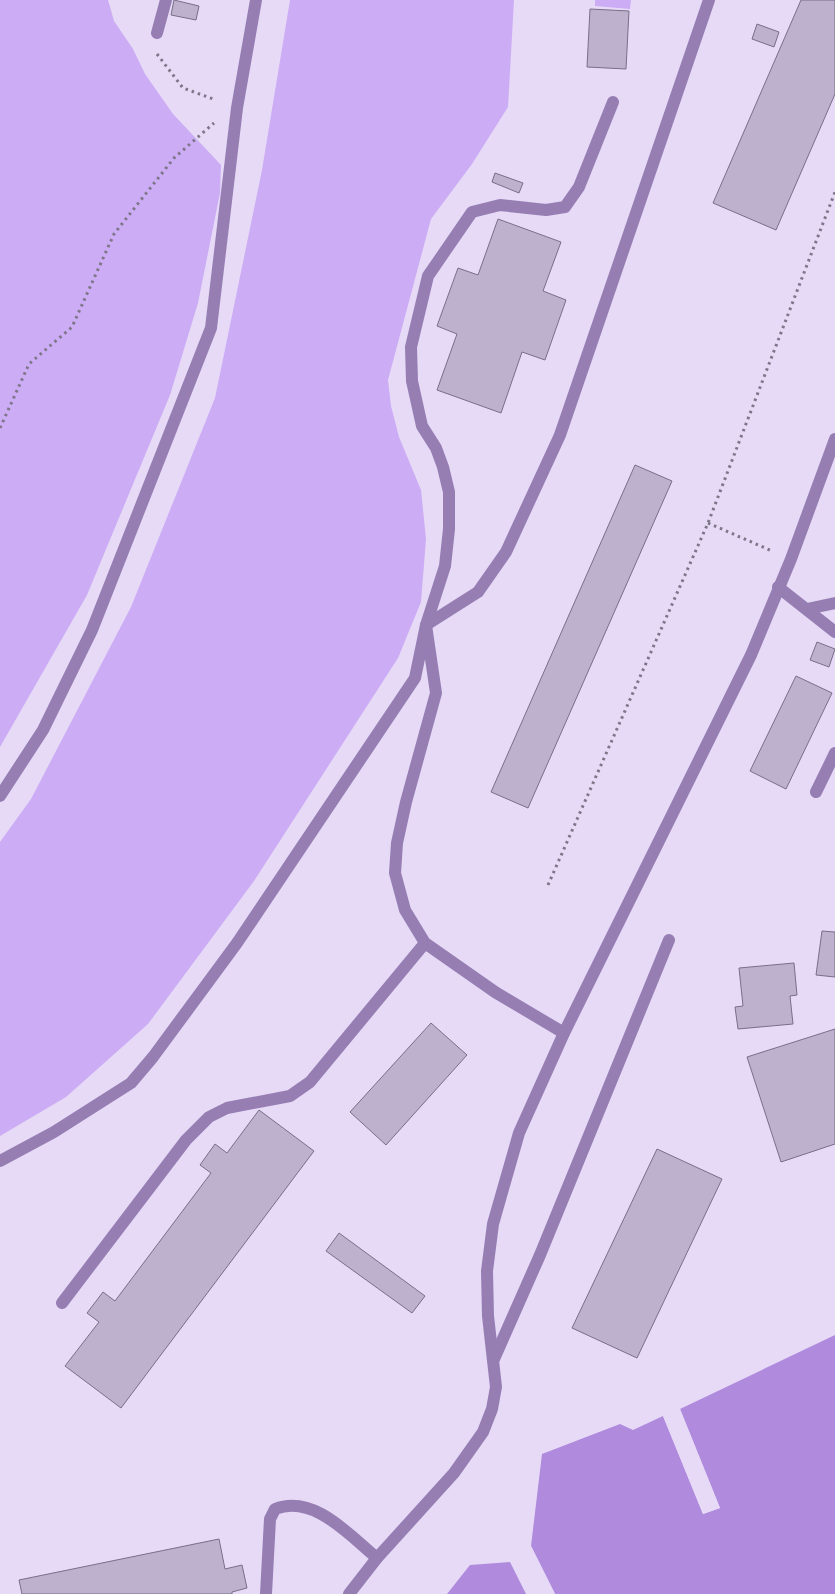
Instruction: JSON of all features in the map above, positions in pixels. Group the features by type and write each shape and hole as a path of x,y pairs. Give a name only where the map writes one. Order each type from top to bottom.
{"street":[{"path":"157,33 166,0"},
{"path":"0,796 43,730 92,630 211,328 237,108 256,0"},
{"path":"426,625 478,592 506,552 556,444 709,0"},
{"path":"0,1162 54,1132 131,1083 154,1057 237,943 364,750 415,678 426,625 445,566 449,501 443,468 436,448 422,426 412,380 411,347 428,276 472,212 500,205 546,210 565,207 579,187 613,102"},
{"path":"349,1594 377,1558 454,1472 483,1432 492,1409 496,1387 488,1316 487,1271 493,1224 519,1132 564,1033 751,656 791,559 835,439"},
{"path":"778,587 835,632"},
{"path":"807,609 835,603"},
{"path":"426,625 436,693 406,802 397,843 395,873 406,910 425,943 495,992 564,1033"},
{"path":"816,792 835,753"},
{"path":"494,1359 540,1255 669,940"},
{"path":"62,1304 186,1140 209,1117 227,1108 290,1096 310,1082 425,943"},
{"path":"266,1594 270,1519 274,1509 287,1504 300,1505 326,1517 377,1558"}],"path":[{"path":"157,33 156,53 183,88 237,108"},
{"path":"0,428 29,364 72,327 114,234 174,158 217,121 237,108"},
{"path":"548,885 708,523 835,192"},
{"path":"708,523 791,559"}],"shaded area":[{"path":"0,0 108,0 114,21 133,49 145,74 173,114 221,165 220,193 198,303 170,395 87,595 0,747"},
{"path":"290,0 514,0 508,107 472,164 431,219 388,380 391,406 399,437 421,490 426,539 421,602 398,658 254,881 148,1024 66,1097 0,1136 0,842 31,799 131,607 215,398 262,170"},
{"path":"595,0 631,0 630,9 595,6"},
{"path":"835,1335 835,1594 555,1594 531,1546 542,1454 620,1424 633,1430 663,1416 703,1514 720,1508 680,1409"},
{"path":"510,1562 526,1594 447,1594 470,1565"}],"pier":[{"path":"680,1409 720,1508 703,1514 663,1416 665,1415 705,1511 717,1507 677,1410"},
{"path":"531,1546 555,1594 552,1594 529,1547"}],"building":[{"path":"174,0 199,6 196,20 171,15"},
{"path":"801,0 835,0 835,94 776,230 713,203"},
{"path":"590,9 629,11 626,69 587,67"},
{"path":"757,24 779,32 774,47 752,39"},
{"path":"495,173 523,183 519,193 492,182"},
{"path":"498,219 561,242 543,291 566,300 545,360 522,352 501,413 437,390 457,334 437,326 458,268 478,275"},
{"path":"635,465 672,481 528,808 491,792"},
{"path":"817,642 835,649 829,667 810,660"},
{"path":"796,676 832,693 786,789 750,771"},
{"path":"822,931 835,932 835,977 816,975"},
{"path":"794,963 797,995 790,996 793,1024 738,1029 735,1007 743,1006 739,968"},
{"path":"431,1023 467,1055 386,1145 350,1112"},
{"path":"835,1029 835,1144 781,1162 747,1057"},
{"path":"259,1110 314,1151 121,1408 65,1366 99,1322 87,1313 103,1292 115,1301 211,1173 200,1165 215,1144 227,1153"},
{"path":"657,1149 722,1179 637,1358 572,1328"},
{"path":"339,1233 425,1296 412,1313 326,1251"},
{"path":"219,1539 225,1569 242,1565 247,1588 232,1592 232,1594 22,1594 19,1580"}]}
